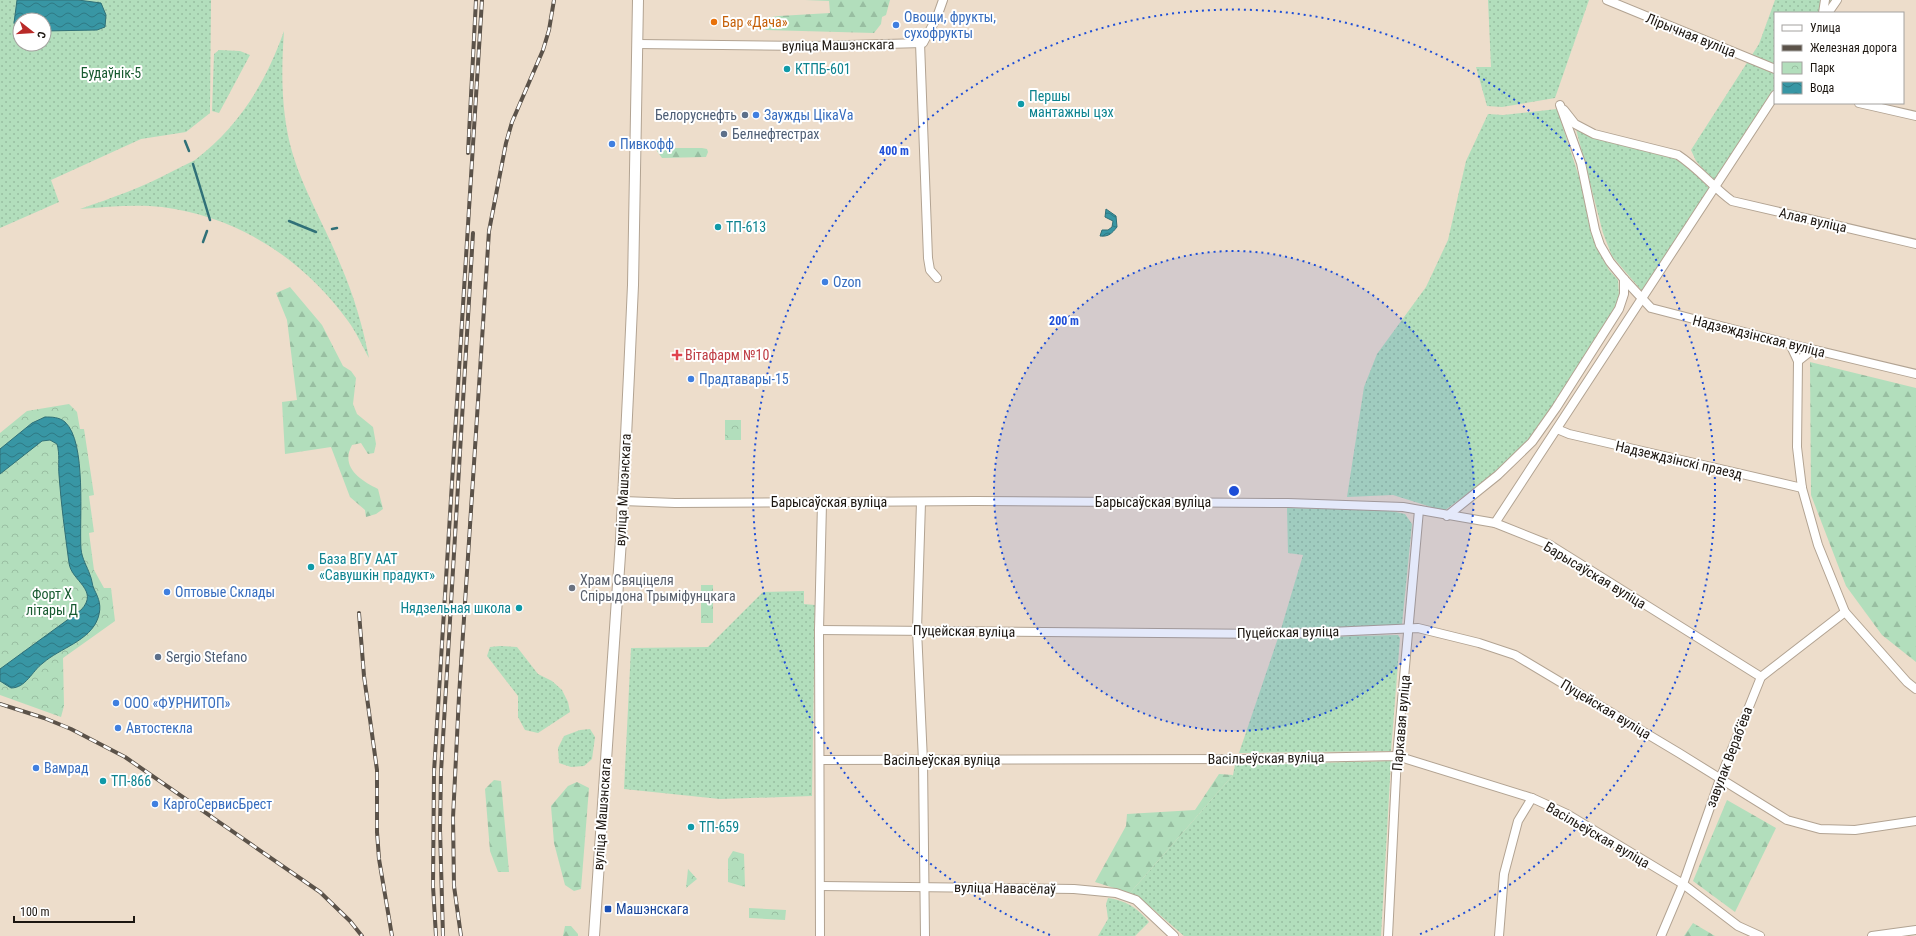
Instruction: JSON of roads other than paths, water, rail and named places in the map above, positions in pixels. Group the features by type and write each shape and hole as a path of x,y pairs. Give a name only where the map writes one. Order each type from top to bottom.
{"main road":[{"name":"вуліца Машэнскага","path":"594,936 623,501 633,285 638,0"}],"street":[{"path":"937,278 930,270 928,258 920,43 924,43 937,17 943,0"},
{"name":"Лірычная вуліца","path":"1607,0 1774,69"},
{"path":"1823,12 1825,0"},
{"path":"1829,12 1837,0"},
{"name":"вуліца Машэнскага","path":"638,44 810,46 920,43"},
{"path":"1494,523 1774,97"},
{"name":"Алая вуліца","path":"1624,279 1610,262 1600,245 1595,230 1581,163 1560,104 1575,124 1594,134 1678,155 1732,201 1916,244"},
{"path":"1863,104 1916,116"},
{"path":"1446,516 1498,475 1532,442 1556,408 1619,309 1624,294 1624,279"},
{"name":"Надзеждзінская вуліца","path":"1624,279 1651,308 1665,313 1812,350 1916,374"},
{"path":"1790,344 1798,362 1797,447 1802,488 1818,545 1844,612 1907,682 1916,689"},
{"path":"1798,362 1812,350"},
{"name":"Надзеждзінскі праезд","path":"1557,429 1569,434 1802,488"},
{"name":"Барысаўская вуліца","path":"623,501 822,503 1309,503 1403,507 1446,516 1494,523 1550,545 1761,677"},
{"path":"921,502 917,630 923,761 925,936"},
{"path":"820,936 819,630 822,503"},
{"name":"Паркавая вуліца","path":"1388,936 1397,756 1419,510"},
{"path":"1761,677 1844,612"},
{"name":"Пуцейская вуліца","path":"819,630 1284,634 1418,628 1479,643 1515,655 1787,820 1820,830 1855,830 1916,821"},
{"name":"завулак Верабʼёва","path":"1661,936 1683,884 1720,779 1761,677"},
{"name":"Васільеўская вуліца","path":"820,760 923,761 1232,759 1397,756 1532,798 1567,814 1683,884 1738,926 1760,936"},
{"path":"1499,936 1504,874 1518,821 1532,798"},
{"name":"вуліца Навасёлаў","path":"821,886 924,886 1074,889 1116,893 1136,900 1174,936"},
{"path":"1872,936 1916,930"}],"water":[{"path":"17,0 78,0 101,3 106,15 105,27 97,30 52,31 52,12 15,12"},
{"path":"1106,209 1116,216 1117,227 1110,234 1100,236 1102,230 1108,230 1112,227 1113,221 1105,217"},
{"path":"45,417 53,417 63,420 72,432 76,446 80,482 81,549 93,587 99,599 100,610 94,626 88,633 74,644 39,666 21,685 11,688 0,681 0,669 81,610 86,603 87,597 86,591 74,575 69,563 61,497 57,444 50,440 42,441 0,474 0,449 32,423"}],"waterway":[{"path":"185,141 189,151"},
{"path":"193,164 210,220"},
{"path":"289,221 316,232"},
{"path":"332,229 337,228"},
{"path":"203,242 207,231"}],"railway":[{"path":"468,153 476,0"},
{"path":"436,936 433,886 434,772 482,0"},
{"path":"461,936 454,886 453,818 459,696 489,231 506,143 512,122 543,50 549,30 554,0"},
{"path":"443,936 440,829 441,772 473,233"},
{"path":"359,613 364,676 377,770 377,832 379,859 392,936"},
{"path":"0,704 44,718 71,729 125,757 320,892 350,921 362,936"}],"place":[{"name":"Бар «Дача»","path":"714,22"},
{"name":"Овощи, фрукты, сухофрукты","path":"896,25"},
{"name":"КТПБ-601","path":"787,69"},
{"name":"Першы мантажны цэх","path":"1021,104"},
{"name":"Белоруснефть","path":"745,115"},
{"name":"Заужды ЦікаVа","path":"756,115"},
{"name":"Белнефтестрах","path":"724,134"},
{"name":"Пивкофф","path":"612,144"},
{"name":"ТП-613","path":"718,227"},
{"name":"Ozon","path":"825,282"},
{"name":"Вітафарм №10","path":"677,355"},
{"name":"Прадтавары-15","path":"691,379"},
{"name":"База ВГУ ААТ «Савушкін прадукт»","path":"311,567"},
{"name":"Храм Свяціцеля Спірыдона Трыміфунцкага","path":"572,588"},
{"name":"Оптовые Склады","path":"167,592"},
{"name":"Нядзельная школа","path":"519,608"},
{"name":"Sergio Stefano","path":"158,657"},
{"name":"ООО «ФУРНИТОП»","path":"116,703"},
{"name":"Автостекла","path":"118,728"},
{"name":"Вамрад","path":"36,768"},
{"name":"ТП-866","path":"103,781"},
{"name":"КаргоСервисБрест","path":"155,804"},
{"name":"ТП-659","path":"691,827"},
{"name":"Машэнскага","path":"608,909"}],"park label":[{"name":"Будаўнік-5","path":"111,73"},
{"name":"Форт X літары Д","path":"52,602"}]}
